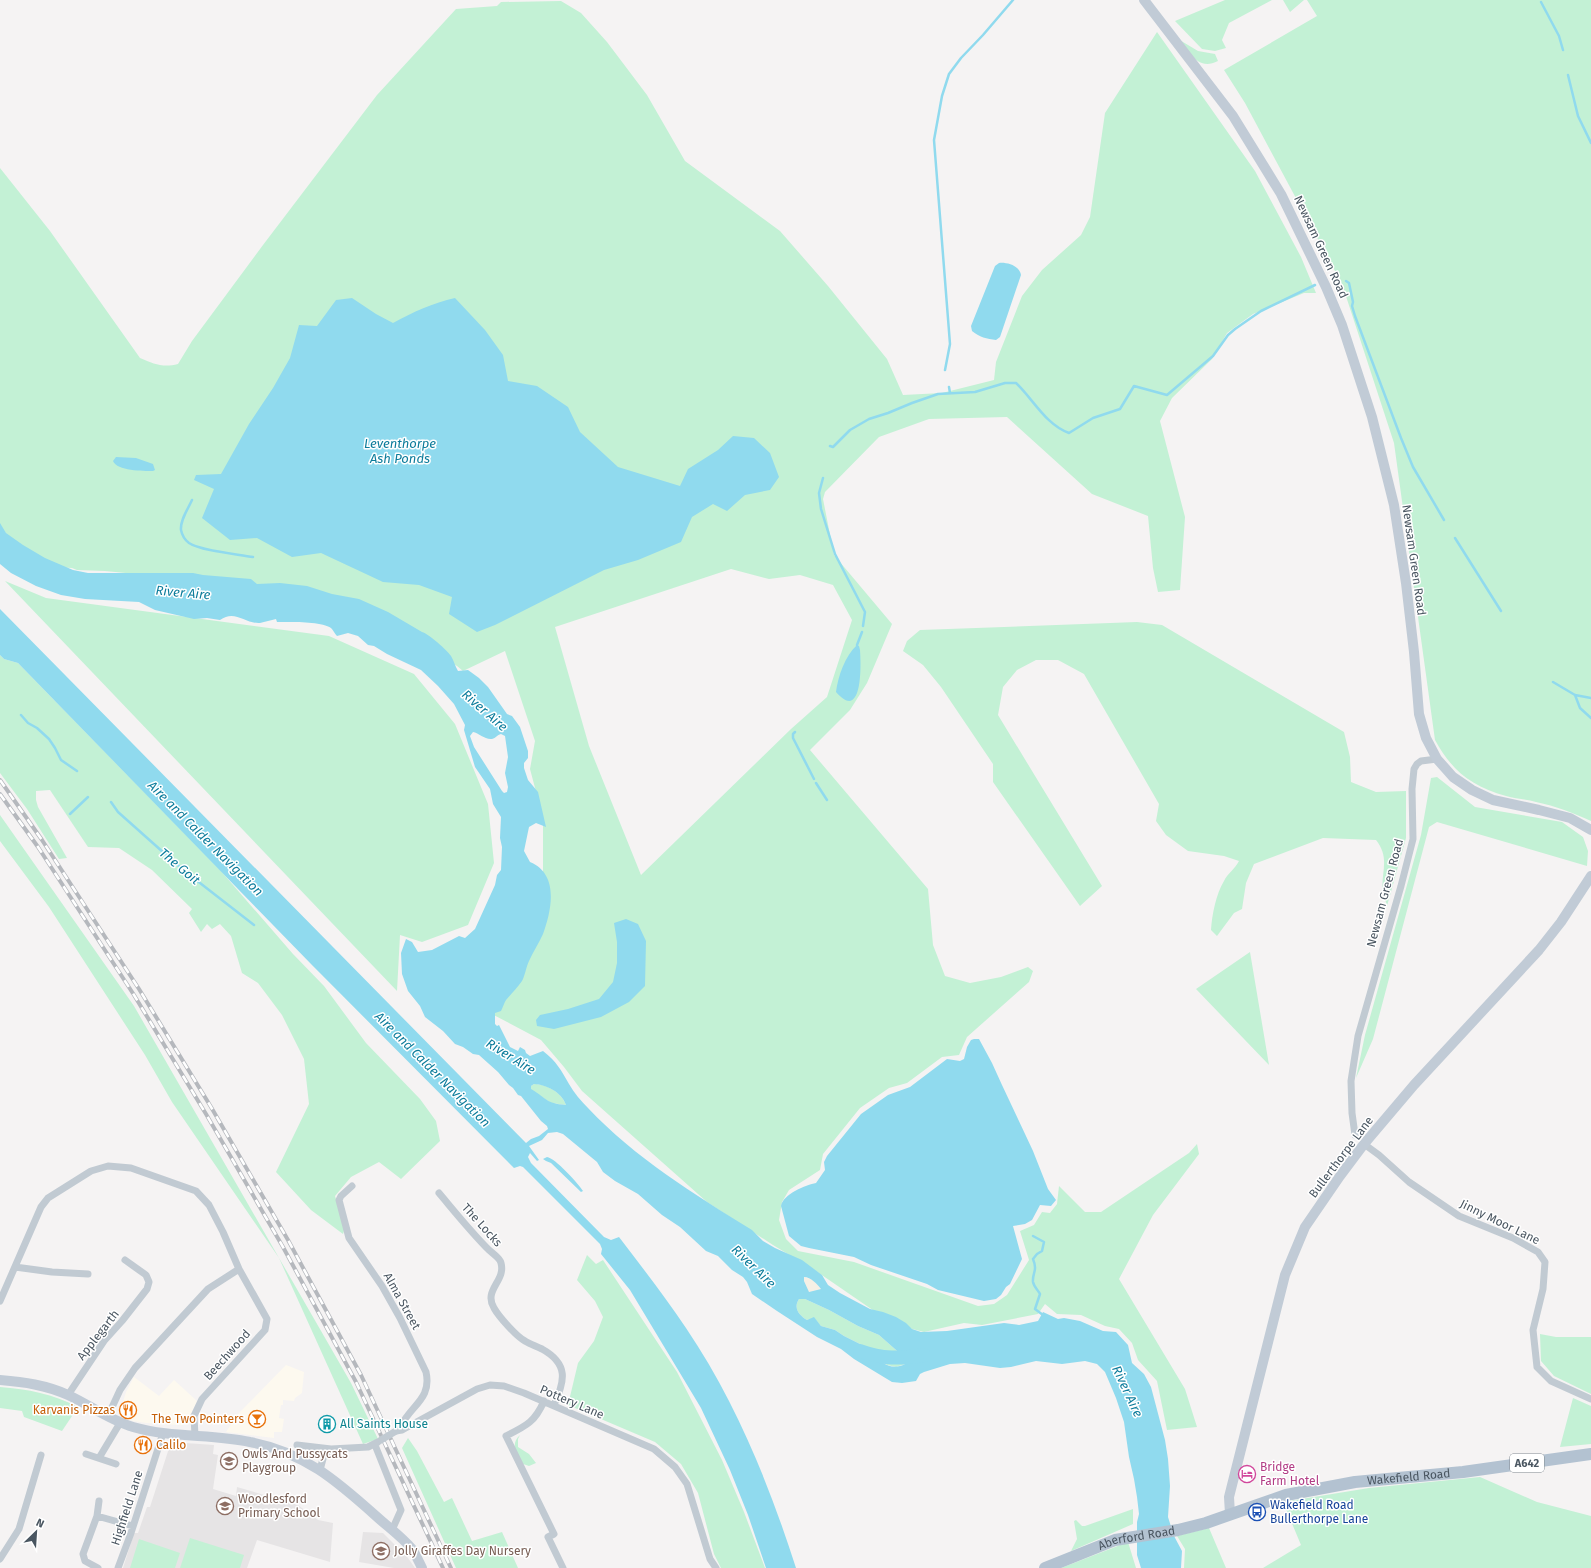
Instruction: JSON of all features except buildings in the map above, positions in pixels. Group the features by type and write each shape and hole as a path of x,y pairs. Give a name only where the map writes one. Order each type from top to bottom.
{"main road":[{"name":"Wakefield Road","path":"1230,1514 1286,1495 1355,1482 1463,1472 1591,1454"},
{"name":"Aberford Road","path":"1045,1568 1115,1540 1178,1530 1206,1523 1230,1514"}],"street":[{"name":"Newsam Green Road","path":"1144,0 1233,116 1281,194 1326,287 1342,325 1372,417 1394,505 1406,582 1419,714 1426,738 1437,760 1421,761 1414,769 1412,789 1413,839 1358,1036 1351,1081 1352,1113 1355,1135"},
{"path":"1437,760 1453,777 1472,790 1493,800 1570,818 1591,830"},
{"name":"Bullerthorpe Lane","path":"1230,1514 1229,1497 1285,1276 1305,1227 1364,1144 1414,1085 1539,950 1561,922 1591,876"},
{"name":"Jinny Moor Lane","path":"1364,1144 1379,1155 1409,1182 1459,1216 1513,1238 1538,1252 1545,1262 1543,1289 1533,1330 1537,1367 1551,1381 1591,1399"},
{"name":"Beechwood","path":"1,1298 41,1207 48,1198 91,1171 108,1166 131,1168 196,1192 209,1205 224,1232 239,1269 267,1319 265,1330 202,1399 194,1416 195,1436"},
{"name":"Alma Street","path":"352,1186 339,1200 349,1238 386,1292 426,1372 428,1380 424,1395 404,1420 400,1430"},
{"name":"The Locks","path":"439,1193 477,1238 501,1261 502,1270 490,1296 495,1310 524,1341 542,1349 555,1358 561,1366 563,1378 561,1388 554,1405"},
{"name":"Applegarth","path":"68,1395 104,1341 147,1289 149,1282 146,1275 125,1260"},
{"path":"15,1267 52,1272 88,1274"},
{"path":"108,1416 120,1390 140,1362 208,1289 239,1269"},
{"path":"0,1380 32,1383 51,1388 68,1395 120,1423 138,1428 163,1433 251,1442 273,1447 300,1458 320,1470 357,1498 412,1550 422,1568"},
{"name":"Pottery Lane","path":"374,1444 476,1389 490,1385 504,1386 554,1405 654,1450 675,1467 687,1484 710,1559 716,1568"},
{"path":"544,1401 532,1422 506,1436 554,1534 548,1537 563,1568"},
{"path":"99,1458 120,1423"},
{"name":"Highfield Lane","path":"118,1568 163,1433"},
{"path":"297,1445 331,1449 374,1444 401,1510 392,1530"},
{"path":"320,1470 324,1455 331,1449"},
{"path":"86,1454 116,1464"},
{"path":"0,1559 19,1529 40,1455"},
{"path":"98,1568 85,1561 82,1554 97,1516 99,1501"},
{"path":"97,1516 133,1526"},
{"path":"707,1568 710,1559"}],"shaded area":[{"path":"286,1365 304,1372 302,1393 295,1398 294,1401 283,1400 283,1405 281,1405 279,1418 284,1419 282,1432 274,1432 274,1438 226,1432 238,1414"},
{"path":"134,1377 159,1396 174,1380 197,1401 187,1422 183,1425 146,1423 133,1421 119,1415 126,1392"},
{"name":"Woodlesford Primary School","path":"171,1442 214,1445 213,1454 218,1455 213,1489 236,1496 237,1487 298,1505 318,1520 333,1523 330,1562 257,1540 247,1568 123,1568 134,1533 138,1533 147,1507 150,1507"},
{"name":"Jolly Giraffes Day Nursery","path":"363,1532 383,1533 408,1558 415,1568 394,1568 359,1562"}],"green space":[{"path":"1225,0 1272,0 1229,23 1222,40 1226,48 1215,51 1202,49 1175,21"},
{"path":"1283,0 1304,0 1290,12"},
{"path":"1307,0 1591,0 1591,821 1557,808 1533,801 1506,796 1473,782 1456,769 1441,751 1435,740 1394,443 1342,284 1245,103 1224,70 1317,16"},
{"path":"561,1 581,13 607,42 647,95 685,161 780,231 828,286 887,359 903,395 942,393 994,380 996,362 1022,296 1042,270 1081,235 1090,217 1105,113 1157,32 1255,171 1301,257 1316,293 1304,293 1253,314 1227,333 1212,359 1172,398 1160,421 1185,517 1180,590 1158,592 1153,568 1148,516 1092,494 1007,417 929,419 879,437 825,492 823,499 834,555 892,624 867,683 850,710 810,750 928,889 933,945 945,976 970,983 1001,977 1028,967 1033,971 1029,982 967,1037 959,1055 942,1057 907,1083 889,1088 860,1108 823,1154 820,1170 789,1190 782,1202 779,1220 786,1239 798,1251 854,1262 978,1306 994,1304 1007,1295 1029,1260 1020,1231 1034,1225 1042,1212 1050,1213 1057,1204 1059,1186 1085,1212 1101,1212 1189,1153 1197,1144 1199,1154 1153,1215 1119,1279 1185,1389 1197,1427 1167,1430 1157,1381 1138,1360 1132,1343 1119,1329 1105,1326 1081,1315 1057,1314 1045,1304 1038,1314 982,1325 964,1323 924,1332 893,1324 816,1271 707,1202 582,1091 541,1040 490,1013 537,913 543,871 543,818 530,769 535,741 505,651 463,671 367,608 229,583 53,567 13,541 0,527 0,168 50,231 140,358 159,365 168,366 178,364 192,341 263,245 377,95 456,9 497,6 501,2","holes":["731,569 769,579 800,575 833,585 852,620 827,697 791,729 641,875 589,746 555,627"]},
{"path":"1178,39 1198,51 1215,54 1218,61 1211,64 1200,62 1191,55"},
{"path":"5,581 46,598 329,636 414,674 455,724 488,804 494,863 468,925 422,942 400,935 397,991"},
{"path":"1137,622 1162,625 1344,732 1350,757 1351,782 1376,792 1406,791 1406,838 1387,906 1382,886 1384,866 1383,853 1376,840 1323,838 1254,864 1246,883 1242,909 1234,913 1217,936 1211,930 1213,911 1225,878 1239,861 1224,856 1188,851 1166,835 1156,821 1159,804 1084,674 1058,660 1036,660 1017,670 1003,687 998,715 1102,886 1080,906 993,782 993,764 941,687 923,665 903,651 907,641 920,630"},
{"path":"0,655 4,659 18,663 220,870 293,954 324,986 366,1043 420,1099 436,1121 440,1141 401,1179 379,1162 351,1177 335,1196 345,1228 343,1234 311,1210 276,1172 309,1104 304,1059 282,1015 258,983 242,973 231,936 220,924 212,929 207,924 201,932 189,913 192,909 152,870 119,848 88,847 50,790 36,791 38,807 67,858 59,859 27,809 0,773"},
{"path":"1437,777 1475,807 1562,822 1583,837 1588,851 1587,866 1437,822 1429,827 1373,1039 1356,1078 1365,1035 1421,835 1431,778"},
{"path":"0,815 134,1006 351,1383 378,1439 363,1444 279,1258 172,1102 145,1055 49,907 0,841"},
{"path":"1250,952 1269,1065 1196,989"},
{"path":"534,1084 549,1087 558,1093 566,1105 551,1103 531,1090 531,1086"},
{"path":"587,1255 596,1264 603,1260 677,1372 722,1460 744,1512 765,1568 721,1568 714,1554 698,1493 681,1464 655,1442 568,1405 578,1363 594,1341 603,1317 595,1301 577,1280"},
{"path":"799,1299 805,1299 879,1335 906,1359 905,1364 896,1367 887,1365 875,1353 866,1347 835,1330 821,1326 814,1318 807,1320 798,1311 797,1302"},
{"path":"1540,1334 1556,1337 1591,1337 1591,1394 1554,1376 1541,1361"},
{"path":"0,1387 40,1393 69,1402 78,1407 62,1431 24,1417 22,1411 0,1408"},
{"path":"1573,1398 1591,1406 1591,1444 1560,1447"},
{"path":"520,1435 518,1439 518,1447 529,1454 536,1463 529,1466 523,1464 516,1450 515,1442"},
{"path":"408,1438 417,1451 444,1502 452,1498 472,1541 502,1532 518,1568 456,1568 402,1448"},
{"path":"1480,1477 1537,1502 1591,1516 1591,1568 1263,1568 1301,1545 1283,1502 1369,1488"},
{"path":"1133,1509 1133,1524 1071,1551 1077,1539 1074,1521 1076,1520 1082,1526 1085,1526"},
{"path":"1209,1528 1226,1568 1184,1568 1185,1549 1177,1536"},
{"path":"190,1538 244,1555 240,1568 180,1568"},
{"path":"139,1539 180,1553 175,1568 130,1568"},
{"path":"1128,1542 1136,1568 1061,1568"}],"sand":[{"path":"804,1277 813,1280 821,1289 809,1292 804,1281"}],"water":[{"path":"999,263 1013,265 1018,269 1021,275 1000,337 996,340 977,335 972,331 971,326 995,266"},
{"name":"Leventhorpe Ash Ponds","path":"352,298 393,323 423,308 455,298 485,330 503,355 508,381 537,386 568,407 580,432 618,467 680,486 688,469 718,450 733,436 754,438 770,453 779,477 770,490 745,495 727,511 713,504 692,517 681,542 638,560 604,570 495,625 477,632 449,614 452,597 419,585 383,582 321,553 292,557 257,538 230,540 202,518 214,489 194,480 196,475 221,474 249,424 273,388 290,358 299,325 317,326 336,300"},
{"path":"116,457 136,458 153,464 155,470 143,471 125,469 115,464 113,461"},
{"name":"Aire and Calder Navigation","path":"0,523 6,533 23,545 45,558 73,570 88,573 193,573 251,579 257,584 280,583 307,586 332,594 359,599 388,612 438,642 451,656 458,671 468,670 479,678 488,687 507,714 512,716 520,727 528,751 528,758 524,763 524,768 528,780 538,792 546,827 536,823 529,827 524,851 530,862 546,875 551,893 549,914 543,934 528,963 522,981 506,1000 501,1011 495,1013 495,1024 497,1026 499,1025 510,1047 518,1051 520,1047 530,1056 543,1051 558,1066 573,1091 585,1105 606,1126 645,1159 687,1189 752,1230 763,1241 802,1260 822,1275 828,1285 840,1293 870,1309 896,1317 912,1329 921,1332 947,1331 1004,1323 1019,1325 1038,1321 1043,1312 1058,1319 1064,1318 1080,1321 1103,1331 1116,1332 1128,1345 1132,1363 1144,1374 1151,1387 1165,1440 1170,1486 1168,1517 1174,1536 1182,1551 1181,1568 1141,1568 1137,1555 1137,1522 1139,1514 1124,1422 1105,1372 1097,1364 1085,1361 1062,1364 1036,1361 1000,1368 965,1363 950,1364 920,1374 916,1381 902,1383 892,1382 854,1359 841,1349 817,1337 752,1294 743,1277 732,1270 718,1256 706,1251 680,1227 662,1215 638,1194 615,1181 603,1172 597,1162 563,1134 557,1132 548,1133 542,1140 529,1146 539,1160 537,1161 530,1153 528,1157 531,1163 604,1237 611,1240 619,1237 662,1293 686,1328 704,1356 736,1414 763,1475 796,1568 766,1568 748,1515 730,1470 701,1408 630,1290 601,1254 602,1249 600,1244 523,1167 520,1166 514,1168 311,964 18,663 4,659 0,655 0,609 526,1143 548,1129 547,1126 541,1121 521,1096 518,1095 498,1072 479,1055 473,1054 463,1047 455,1044 443,1031 425,1017 420,1006 408,991 402,974 401,953 406,939 412,942 418,952 432,950 459,936 465,938 475,929 495,885 497,875 501,870 501,817 493,804 490,789 475,767 464,730 465,725 454,704 421,670 387,654 374,646 368,645 358,636 348,633 337,636 331,628 320,624 305,622 277,622 276,619 255,623 235,616 225,617 220,620 207,618 194,619 155,610 139,602 85,599 61,595 36,586 11,573 0,564","holes":["473,732 489,739 493,739 501,734 505,736 508,757 505,773 508,787 507,792 504,793 502,791 474,747 470,736","534,1084 548,1087 557,1092 564,1100 566,1105 547,1100 531,1089 531,1086","804,1277 809,1278 821,1289 809,1292 804,1281","799,1299 805,1299 879,1335 906,1359 905,1364 896,1367 887,1365 880,1360 875,1352 870,1351 866,1347 835,1330 821,1326 814,1317 807,1320 798,1311 797,1302"]},
{"path":"857,645 859,646 860,650 860,678 858,688 856,696 851,700 845,700 836,692 837,686 840,673 846,660"},
{"path":"626,919 638,924 646,941 645,986 629,1002 601,1017 554,1029 537,1026 536,1020 540,1015 568,1009 599,999 613,982 617,963 617,942 614,923"},
{"path":"979,1039 992,1063 1033,1151 1048,1189 1056,1200 1051,1206 1040,1205 1032,1220 1025,1224 1013,1226 1022,1259 1010,1284 1001,1295 996,1299 984,1301 938,1290 927,1284 871,1265 854,1257 801,1246 789,1236 781,1206 783,1202 790,1194 816,1183 825,1170 824,1162 827,1156 861,1114 888,1095 910,1087 947,1059 960,1061 964,1059 967,1047 971,1040"},
{"path":"547,1157 551,1158 561,1166 583,1191 581,1192 551,1163 543,1159"}],"waterway":[{"path":"945,370 950,344 934,140 942,96 949,74 961,58 1013,0"},
{"path":"1541,2 1559,36 1563,50"},
{"path":"1568,75 1578,116 1591,143"},
{"path":"1346,281 1349,283 1355,316 1401,438 1413,467 1444,520"},
{"path":"830,446 833,447 850,430 869,419 912,403 938,394 975,392 1005,383 1016,383 1053,424 1069,433 1093,418 1120,409 1134,386 1167,395 1213,356 1228,335 1235,329 1261,311 1315,285"},
{"path":"949,387 950,393"},
{"path":"823,478 819,493 821,509 835,554 865,612 863,626"},
{"path":"192,500 183,518 181,526 182,534 189,543 210,550 253,557"},
{"path":"1455,538 1501,611"},
{"path":"857,645 862,632"},
{"path":"1553,682 1575,695 1591,698"},
{"path":"1575,695 1580,708 1591,718"},
{"name":"The Goit","path":"21,715 28,723 37,728 49,739 61,760 77,771"},
{"path":"795,732 793,734 793,738 814,779"},
{"path":"816,783 827,800"},
{"path":"70,814 88,797"},
{"name":"The Goit","path":"111,802 118,812 182,869 254,925"},
{"path":"1033,1236 1044,1242 1042,1251 1033,1259 1035,1266 1033,1282 1040,1294 1035,1309 1043,1315"},
{"name":"River Aire","path":"860,1351 876,1356 891,1358 924,1355"}],"railway":[{"path":"0,780 42,840 139,989 211,1107 288,1240 361,1375 451,1568"},
{"path":"0,794 38,847 134,995 206,1114 283,1247 356,1382 443,1568"}],"place":[{"name":"Karvanis Pizzas","path":"128,1410"},
{"name":"The Two Pointers","path":"257,1419"},
{"name":"All Saints House","path":"327,1424"},
{"name":"Calilo","path":"143,1445"},
{"name":"Owls And Pussycats Playgroup","path":"229,1461"},
{"name":"Bridge Farm Hotel","path":"1247,1474"},
{"name":"Woodlesford Primary School","path":"225,1506"},
{"name":"Wakefield Road Bullerthorpe Lane","path":"1257,1512"},
{"name":"Jolly Giraffes Day Nursery","path":"381,1551"}]}
